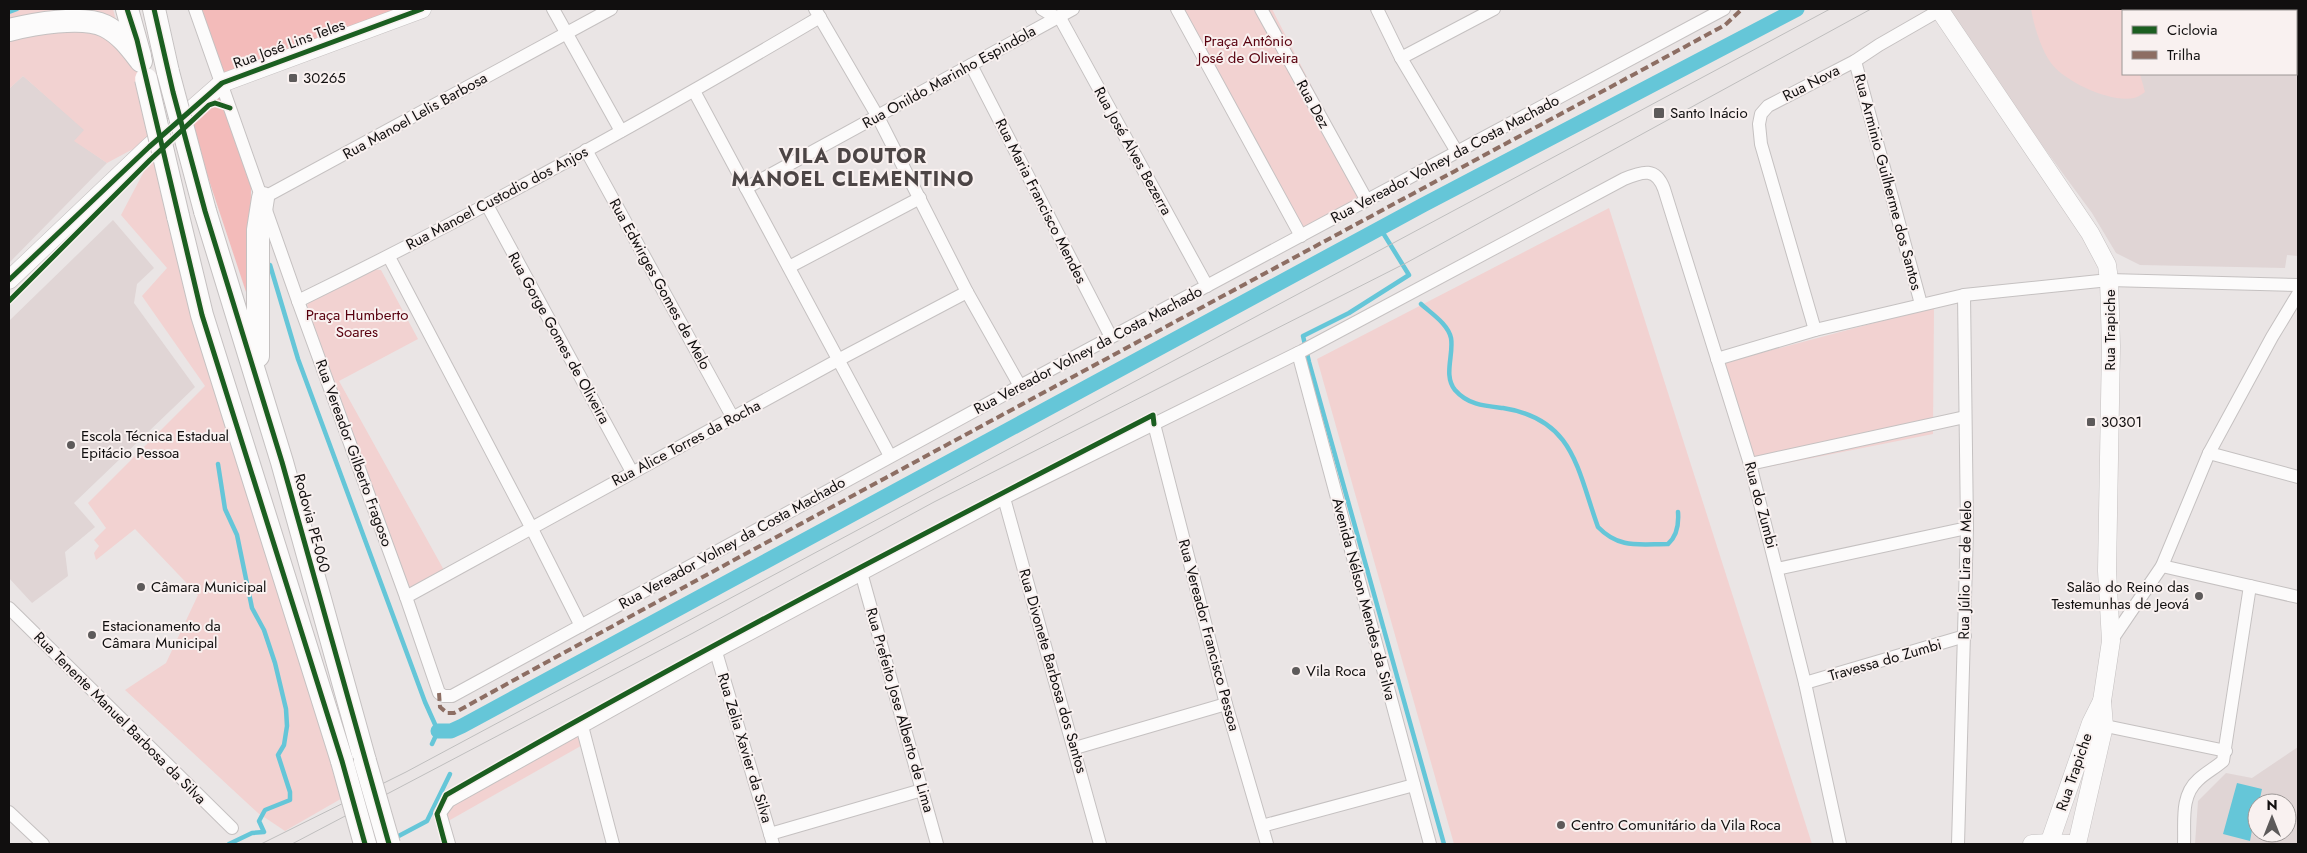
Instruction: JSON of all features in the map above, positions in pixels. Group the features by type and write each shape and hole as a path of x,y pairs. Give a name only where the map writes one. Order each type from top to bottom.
{"highway":[{"name":"Rodovia PE-060","path":"154,9 168,72 205,210 285,472 389,844"},
{"path":"130,18 202,315 342,761 365,844"},
{"path":"9,30 47,24 96,23 108,28 123,39 144,70"},
{"path":"258,384 258,230 264,198"}],"street":[{"name":"Rua Vereador Gilberto Fragoso","path":"195,9 439,693 447,697 453,695"},
{"name":"Rua José Lins Teles","path":"222,83 422,9"},
{"path":"553,9 621,131"},
{"name":"Rua Manoel Lelis Barbosa","path":"264,198 611,9"},
{"path":"1042,9 1058,17"},
{"name":"Rua Onildo Marinho Espindola","path":"746,188 1074,9"},
{"path":"1177,9 1301,236"},
{"name":"Rua Dez","path":"1260,9 1366,199"},
{"path":"1377,9 1401,58 1457,152"},
{"path":"1401,58 1494,9"},
{"name":"Rua Vereador Volney da Costa Machado","path":"453,695 1366,199 1724,9"},
{"name":"Rua Nova","path":"1815,330 1761,144 1759,124 1761,114 1777,100 1855,61 1879,44 1939,10"},
{"name":"Rua Trapiche","path":"1939,10 2090,233 2107,265 2110,280 2111,346 2107,571 2111,640 2077,844"},
{"path":"817,13 878,117 968,292 1020,386"},
{"name":"Rua Manoel Custodio dos Anjos","path":"298,301 388,257 487,205 694,92 817,13"},
{"name":"Rua José Alves Bezerra","path":"1058,17 1207,286"},
{"name":"Rua Arminio Guilherme dos Santos","path":"1855,61 1920,304"},
{"name":"Rua Maria Francisco Mendes","path":"971,65 1111,337"},
{"path":"9,280 149,147 222,83"},
{"path":"694,92 890,456"},
{"name":"Rua Edwirges Gomes de Melo","path":"586,150 733,418"},
{"name":"Rua do Zumbi","path":"1304,350 1624,179 1646,172 1654,174 1661,180 1750,464 1805,683 1840,844"},
{"path":"789,267 920,198"},
{"name":"Rua Gorge Gomes de Oliveira","path":"487,205 632,472"},
{"path":"388,257 532,527 581,626"},
{"name":"Rua Arminio Guilherme dos Santos","path":"1717,359 1815,330 1964,295 2110,280 2298,285"},
{"name":"Rua Alice Torres da Rocha","path":"406,597 838,360 968,292"},
{"path":"2111,640 2162,566 2209,453 2272,337 2298,294"},
{"name":"Rua Júlio Lira de Melo","path":"1958,844 1965,636 1964,295"},
{"path":"449,844 440,813 449,801 716,652 862,576 1004,498 1304,350"},
{"name":"Avenida Nélson Mendes da Silva","path":"1304,350 1430,844"},
{"path":"1750,464 1965,417"},
{"name":"Rua Vereador Francisco Pessoa","path":"1154,424 1226,704 1267,844"},
{"path":"2209,453 2298,477"},
{"name":"Rua Divonete Barbosa dos Santos","path":"1004,498 1075,748 1100,844"},
{"path":"1777,569 1966,528"},
{"path":"2162,566 2298,597"},
{"name":"Rua Prefeito Jose Alberto de Lima","path":"862,576 937,844"},
{"path":"2184,844 2185,809 2190,789 2197,780 2224,761 2250,586"},
{"name":"Rua Tenente Manuel Barbosa da Silva","path":"9,608 232,828"},
{"name":"Travessa do Zumbi","path":"1805,683 1965,636"},
{"name":"Rua Zelia Xavier da Silva","path":"716,652 772,839"},
{"path":"1075,748 1226,704"},
{"path":"2098,725 2226,751"},
{"name":"Rua Trapiche","path":"2044,844 2098,725"},
{"path":"582,726 613,844"},
{"path":"1262,826 1414,786"},
{"path":"772,839 922,790"},
{"path":"9,812 43,844"},
{"path":"2044,844 2069,844"}],"shaded area":[{"path":"199,9 422,9 222,83"},
{"path":"1942,9 2298,9 2298,256 2287,255 2285,268 2140,265 2116,253 2092,213"},
{"path":"23,76 85,130 75,141 107,163 9,263 9,89"},
{"path":"221,91 251,182 250,304 197,144 191,112"},
{"name":"Escola Técnica Estadual Epitácio Pessoa","path":"113,220 154,268 137,284 134,303 195,387 74,503 95,527 65,552 68,576 32,603 9,578 9,321"},
{"path":"2298,747 2298,844 2195,844 2198,801 2226,773 2252,778"}],"green space":[{"path":"9,9 113,9 118,28 9,23"},
{"name":"Praça Antônio José de Oliveira","path":"1181,9 1272,9 1367,194 1303,233"},
{"path":"2031,9 2160,10 2122,10 2122,75 2140,75 2145,92 2134,98 2124,99 2101,94 2077,84 2051,63 2036,30"},
{"path":"60,27 137,40 159,135 107,163 74,141 84,130 23,76 9,89 9,34"},
{"path":"150,160 164,161 351,793 285,831 258,813 125,690 166,663 198,595 135,529 96,560 94,553 99,546 94,540 106,528 88,503 205,386 142,296 167,268 121,215"},
{"path":"1609,208 1812,844 1454,844 1317,359"},
{"name":"Praça Humberto Soares","path":"371,269 381,270 418,339 339,381 445,572 408,592 307,306 308,302"},
{"path":"1934,307 1933,434 1752,470 1723,363"},
{"path":"582,726 586,743 443,824 443,807"}],"water":[{"path":"2237,783 2262,789 2261,793 2247,793 2247,840 2223,834"}],"waterway":[{"path":"9,12 17,9"},
{"path":"438,731 451,731 462,726 1423,205 1797,9"},
{"path":"1380,228 1409,275 1349,313 1303,336 1444,844"},
{"path":"270,265 298,359 425,702 438,731 432,744"},
{"path":"1421,304 1447,328 1451,338 1449,371 1455,390 1471,402 1527,414 1545,423 1559,435 1577,467 1598,527 1606,534 1614,539 1630,544 1668,544 1677,530 1678,512"},
{"path":"218,464 225,509 237,535 252,608 264,630 275,663 286,709 287,726 284,745 278,755 290,792 290,800 265,810 259,821 264,832 252,833 229,844"},
{"path":"393,839 427,821 450,774"}],"tram line":[{"path":"261,844 406,772 1830,9"},
{"path":"292,844 693,633 934,502 1406,263 1871,9"}],"marked path":[{"path":"439,693 440,707 447,713 454,713 1725,25 1742,9"}],"cycle path":[{"path":"127,9 137,40 202,315 342,761 365,844"},
{"path":"154,9 173,92 205,211 282,462 389,844"},
{"path":"9,280 149,147 222,83 422,9"},
{"path":"9,301 150,160 209,105 215,103 230,108"},
{"path":"445,844 437,814 446,795 621,696 886,554 1153,415 1154,424"}],"place":[{"name":"30265","path":"293,78"},
{"name":"Santo Inácio","path":"1659,113"},
{"name":"30301","path":"2091,422"},
{"name":"Escola Técnica Estadual Epitácio Pessoa","path":"71,445"},
{"name":"Câmara Municipal","path":"141,587"},
{"name":"Salão do Reino das Testemunhas de Jeová","path":"2199,596"},
{"name":"Estacionamento da Câmara Municipal","path":"92,635"},
{"name":"Vila Roca","path":"1296,671"},
{"name":"Centro Comunitário da Vila Roca","path":"1561,825"}],"district":[{"name":"VILA DOUTOR MANOEL CLEMENTINO","path":"853,168"}]}
